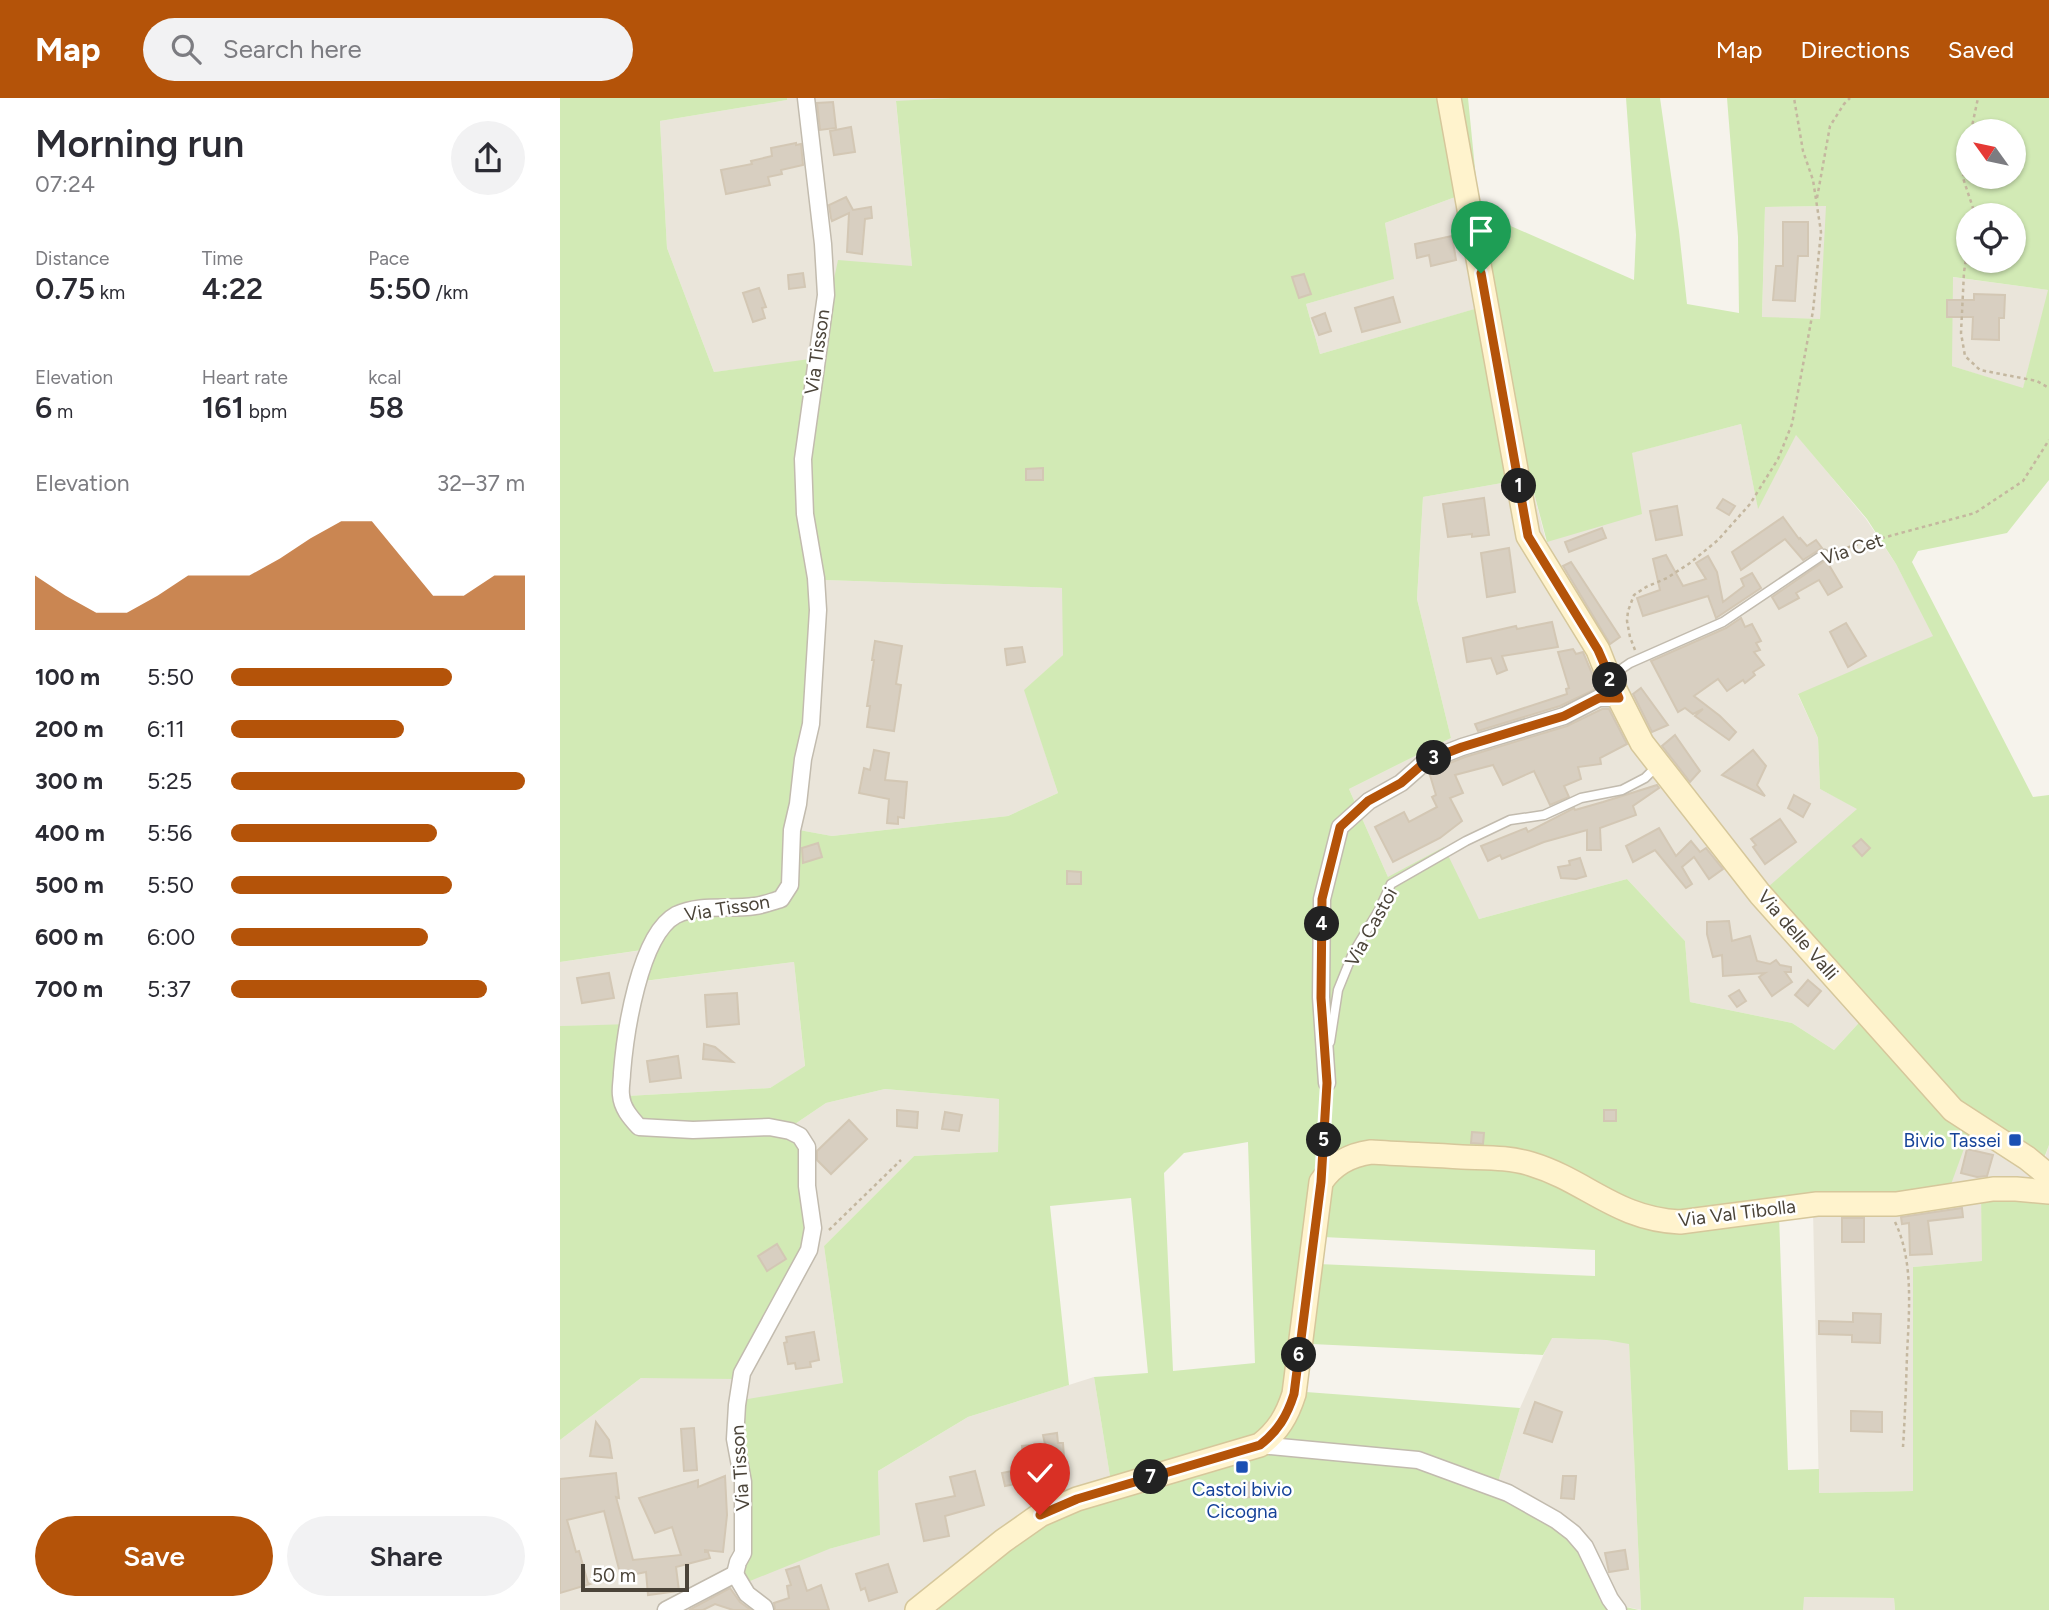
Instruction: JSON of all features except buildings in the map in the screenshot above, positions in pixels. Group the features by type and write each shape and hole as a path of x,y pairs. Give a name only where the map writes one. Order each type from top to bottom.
{"street":[{"name":"Via Tisson","path":"735,1574 743,1553 743,1482 735,1439 742,1373 809,1250 813,1228 807,1186 807,1147 800,1136 769,1127 693,1130 639,1127 626,1113 621,1095 624,1048 635,992 650,946 662,927 676,915 699,909 755,906 781,899 790,885 792,830 811,724 818,610 816,578 805,514 803,459 826,295 806,98"},
{"name":"Via delle Valli","path":"1449,98 1528,536 1598,650 1642,743 1760,894 1953,1110 2027,1158 2049,1176"},
{"name":"Via Castoi","path":"1327,1083 1321,998 1322,899 1340,827 1368,801 1401,783 1426,761 1462,747 1564,716 1614,688"},
{"name":"Via Val Tibolla","path":"1321,1182 1339,1163 1371,1152 1500,1158 1531,1164 1558,1174 1621,1209 1649,1219 1680,1222 1816,1203 1886,1205 1993,1189 2049,1192"},
{"name":"Via Castoi","path":"917,1610 1040,1515 1077,1499 1260,1445 1279,1428 1294,1394 1321,1182"},
{"path":"1260,1445 1418,1460 1508,1493 1556,1520 1573,1533 1585,1547 1618,1610"},
{"path":"666,1610 735,1574 747,1594 765,1610"}],"lane":[{"name":"Via Cet","path":"1614,688 1639,659 1723,622 1824,554"},
{"name":"Via Castoi","path":"1321,1182 1329,1045 1338,990 1353,953 1391,884 1466,841 1510,820 1545,815 1581,797 1622,790 1645,778 1659,764"}],"path":[{"path":"1639,659 1627,621 1634,595 1690,563 1718,540 1750,503 1778,459 1792,424 1812,311 1821,232 1813,180 1803,151 1794,98"},
{"path":"1816,201 1830,126 1850,98"},
{"path":"1974,119 1978,98"},
{"path":"1964,273 1961,333 1965,356 1980,370 2037,381 2049,388"},
{"name":"Via Cet","path":"1824,554 1975,513 2024,481 2049,440"},
{"path":"809,1250 901,1160"},
{"path":"1886,1205 1900,1231 1909,1300 1903,1447"}],"shaded area":[{"path":"787,98 952,98 896,102 912,266 818,359 714,372 667,248 660,121"},
{"path":"1477,189 1496,303 1320,354 1306,304 1393,279 1385,223"},
{"path":"1827,206 1820,319 1762,318 1765,207"},
{"path":"1952,277 2049,290 2023,389 1952,366"},
{"path":"1741,424 1758,508 1796,434 1866,519 1896,564 1934,636 1798,695 1818,738 1820,789 1857,808 1867,1014 1834,1050 1792,1023 1690,1002 1685,941 1627,879 1479,919 1467,896 1388,877 1349,789 1451,738 1417,599 1423,497 1530,478 1546,541 1631,453"},
{"path":"824,580 1063,588 1063,655 1025,690 1058,793 1008,816 832,836 799,830"},
{"path":"643,950 645,981 794,962 805,1067 770,1088 627,1096 633,1025 560,1026 560,962"},
{"path":"885,1089 999,1099 998,1152 914,1156 824,1246 843,1383 829,1549 879,1535 878,1471 968,1417 1094,1377 1113,1495 937,1603 939,1610 560,1610 560,1440 641,1378 735,1378 811,1181 795,1124 826,1103"},
{"path":"1974,1121 2041,1169 2049,1145 2049,1186 1981,1198 1983,1261 1913,1267 1913,1491 1819,1493 1813,1210"},
{"path":"1551,1338 1629,1343 1641,1610 1600,1601 1596,1579 1495,1492 1520,1408"},
{"path":"1803,1597 1894,1598 1895,1610 1803,1610"}],"green space":[{"path":"560,98 787,98 660,121 667,248 714,372 817,358 838,260 912,266 896,101 952,98 1468,98 1477,189 1385,223 1394,279 1306,304 1320,354 1495,303 1481,213 1634,280 1636,235 1626,98 1660,98 1687,304 1739,313 1738,237 1727,98 2049,98 2049,480 2007,533 1918,551 1912,562 2033,797 2049,795 2049,1145 2040,1169 1974,1121 1950,1187 1779,1215 1788,1470 1819,1469 1819,1493 1913,1491 1913,1267 1982,1261 1981,1198 2049,1186 2049,1610 1895,1610 1894,1598 1804,1597 1803,1610 1641,1610 1629,1344 1606,1340 1552,1338 1543,1355 1312,1344 1306,1392 1520,1408 1495,1492 1565,1533 1596,1579 1600,1601 1639,1610 939,1610 937,1603 1027,1530 1113,1495 1094,1377 1148,1373 1131,1198 1050,1206 1069,1385 968,1417 878,1471 880,1535 829,1549 750,1581 738,1562 742,1400 843,1383 824,1246 914,1156 998,1152 999,1099 885,1089 826,1103 795,1124 811,1181 813,1254 735,1379 641,1378 560,1440 560,1026 633,1024 627,1096 770,1088 805,1066 794,962 644,981 642,950 560,962","holes":["1826,206 1820,319 1762,317 1765,207","1953,277 2048,290 2023,388 1952,366","1741,424 1758,509 1796,435 1867,519 1896,564 1933,636 1798,694 1818,738 1820,789 1857,809 1760,894 1867,1014 1834,1050 1792,1023 1690,1002 1685,941 1627,879 1479,919 1444,847 1388,877 1349,789 1451,738 1417,599 1423,497 1530,478 1547,542 1642,514 1632,453","824,580 1062,588 1063,655 1024,690 1058,793 1008,816 832,836 799,830","1248,1142 1255,1363 1173,1371 1164,1173 1184,1153","1323,1237 1595,1250 1595,1276 1318,1264"]}],"place":[{"name":"Bivio Tassei","path":"2015,1140"},
{"name":"Castoi bivio Cicogna","path":"1242,1467"}],"route":[{"path":"1040,1515 1077,1499 1260,1445 1279,1428 1290,1408 1321,1182 1327,1083 1321,998 1322,899 1340,827 1368,801 1401,783 1426,761 1462,747 1564,716 1599,698 1619,698 1598,650 1528,536 1481,273"}]}
